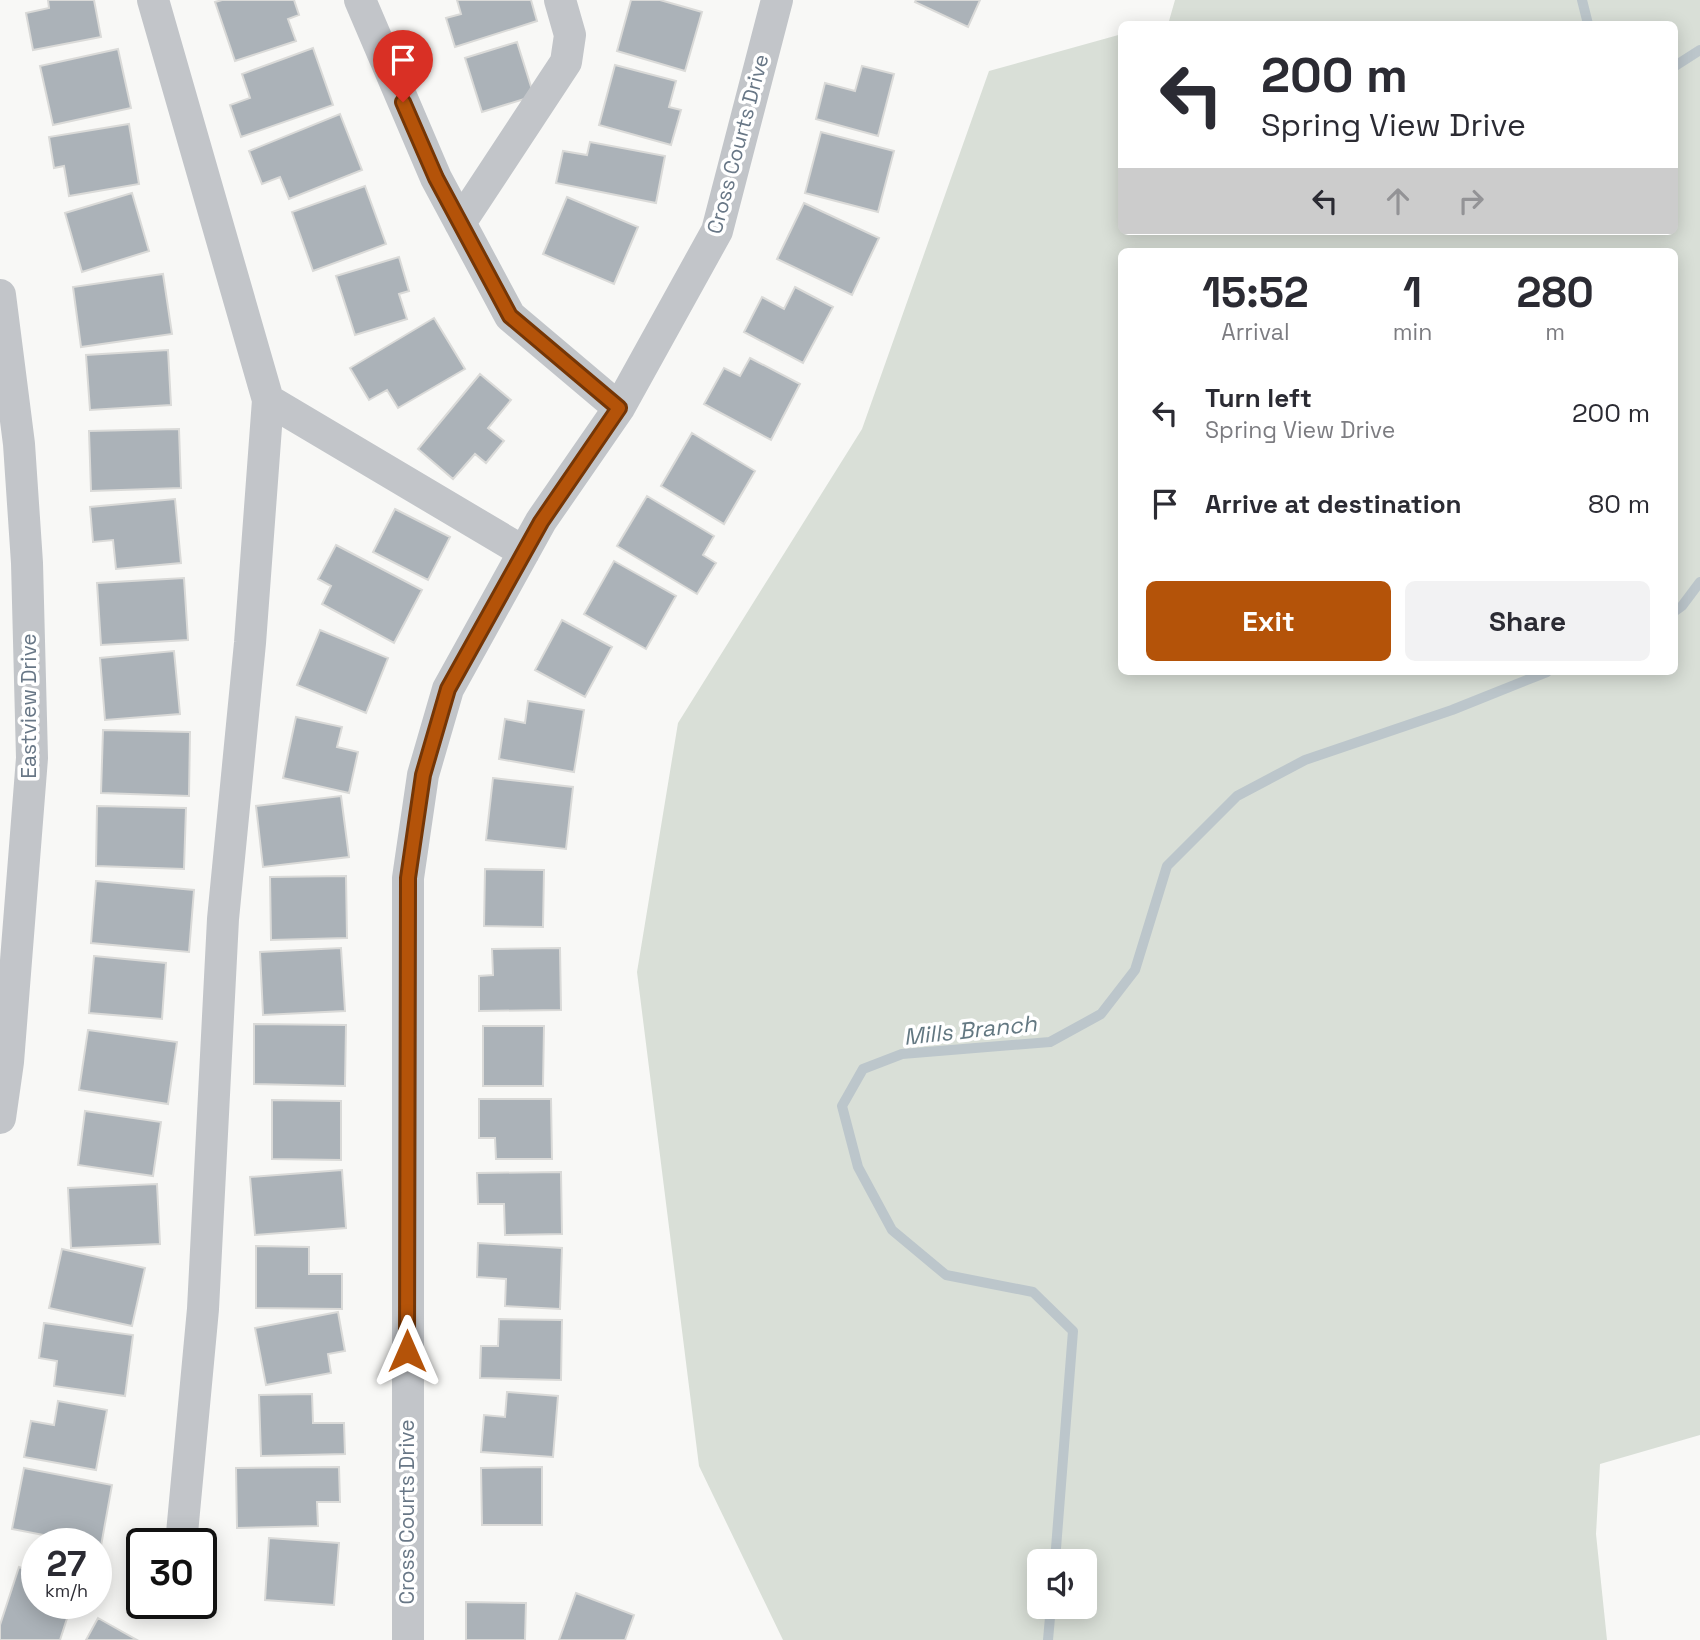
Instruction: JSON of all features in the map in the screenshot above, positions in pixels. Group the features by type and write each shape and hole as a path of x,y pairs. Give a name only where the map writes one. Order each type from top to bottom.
{"street":[{"path":"153,0 268,400 250,643 223,919 203,1309 182,1528"},
{"path":"360,0 436,178 510,316 619,408"},
{"path":"460,223 566,62 570,35 560,0"},
{"name":"Cross Courts Drive","path":"408,1640 408,878 423,775 448,689 541,522 619,408 717,231 777,0"},
{"name":"Eastview Drive","path":"0,295 19,444 25,537 32,758 8,1062 0,1118"},
{"path":"268,400 524,552"}],"shaded area":[{"path":"1175,0 1700,0 1700,1435 1600,1464 1596,1534 1607,1640 783,1640 699,1466 637,972 678,723 862,429 989,71 1118,35 1118,235 1678,235 1678,21 1169,21"}],"building":[{"path":"48,0 94,0 101,37 33,50 26,13 49,8"},
{"path":"294,0 299,15 288,19 296,41 235,61 215,2"},
{"path":"457,0 531,0 537,21 455,47 446,18 461,14"},
{"path":"631,0 660,0 702,12 685,71 617,51"},
{"path":"980,0 968,27 915,2"},
{"path":"517,42 534,96 482,112 465,58"},
{"path":"313,48 333,105 241,137 230,105 250,98 242,74"},
{"path":"118,49 131,108 53,125 40,66"},
{"path":"615,65 676,81 669,107 681,110 671,145 599,125"},
{"path":"862,66 894,74 878,136 816,119 825,83 855,91"},
{"path":"340,114 362,170 289,199 280,177 262,184 249,151"},
{"path":"129,124 139,184 69,196 64,166 54,168 49,137"},
{"path":"821,132 894,151 878,212 805,193"},
{"path":"590,142 665,156 656,203 556,183 563,151 587,155"},
{"path":"365,186 386,244 313,271 292,212"},
{"path":"132,193 149,251 82,272 65,213"},
{"path":"567,197 638,227 614,284 543,254"},
{"path":"804,203 879,238 852,295 777,259"},
{"path":"399,257 409,291 399,294 407,319 355,335 336,276"},
{"path":"163,274 172,334 81,347 73,287"},
{"path":"795,287 833,307 803,363 744,332 762,297 784,309"},
{"path":"434,318 465,369 398,408 387,390 369,400 350,368"},
{"path":"168,350 171,405 90,410 86,355"},
{"path":"750,358 800,384 771,440 704,404 724,368 740,376"},
{"path":"480,374 511,400 488,428 504,441 486,463 475,454 453,479 418,449"},
{"path":"179,429 181,488 91,491 89,431"},
{"path":"692,433 755,471 724,524 661,486"},
{"path":"647,496 714,536 703,555 716,563 697,594 617,546"},
{"path":"175,499 181,563 116,569 113,540 93,542 90,507"},
{"path":"395,509 450,537 428,580 373,552"},
{"path":"336,545 422,590 394,643 322,604 331,586 318,579"},
{"path":"614,561 676,596 646,649 584,614"},
{"path":"184,578 188,640 101,645 97,583"},
{"path":"562,620 612,647 585,697 535,670"},
{"path":"320,630 388,658 366,713 297,685"},
{"path":"174,651 180,714 105,720 100,658"},
{"path":"528,701 584,710 574,772 499,759 505,719 525,723"},
{"path":"296,717 342,727 337,747 358,752 349,793 283,778"},
{"path":"103,730 190,732 189,796 101,793"},
{"path":"493,778 573,787 566,849 486,840"},
{"path":"341,796 349,857 263,867 256,806"},
{"path":"97,806 186,808 184,869 96,866"},
{"path":"485,869 544,870 543,927 484,926"},
{"path":"346,876 347,938 271,940 270,877"},
{"path":"96,881 194,890 189,952 91,943"},
{"path":"341,948 345,1011 263,1015 260,952"},
{"path":"560,948 561,1010 479,1011 479,976 493,975 492,949"},
{"path":"94,956 166,963 162,1019 89,1013"},
{"path":"254,1024 346,1025 345,1086 254,1084"},
{"path":"483,1026 544,1026 543,1086 483,1086"},
{"path":"88,1030 177,1042 168,1104 79,1090"},
{"path":"479,1099 551,1099 552,1159 496,1159 495,1138 479,1138"},
{"path":"272,1100 341,1101 341,1160 272,1159"},
{"path":"85,1111 161,1122 153,1176 78,1165"},
{"path":"342,1170 346,1228 255,1235 250,1177"},
{"path":"561,1172 562,1234 505,1235 504,1204 478,1204 477,1173"},
{"path":"157,1184 160,1244 71,1248 68,1188"},
{"path":"478,1243 562,1248 560,1309 505,1306 506,1279 477,1277"},
{"path":"256,1246 309,1247 309,1274 342,1274 342,1309 256,1308"},
{"path":"62,1249 145,1268 132,1326 49,1308"},
{"path":"338,1312 345,1351 328,1354 331,1373 266,1385 255,1328"},
{"path":"499,1319 562,1320 561,1380 480,1378 481,1346 498,1346"},
{"path":"44,1323 133,1335 125,1396 54,1386 57,1361 39,1358"},
{"path":"507,1392 558,1396 553,1457 481,1452 484,1415 505,1417"},
{"path":"312,1394 313,1423 344,1423 345,1454 261,1456 259,1395"},
{"path":"58,1401 107,1410 96,1470 24,1457 31,1421 54,1425"},
{"path":"339,1467 340,1502 317,1502 318,1526 237,1528 236,1468"},
{"path":"542,1467 542,1525 482,1525 481,1468"},
{"path":"24,1468 112,1485 104,1528 12,1529"},
{"path":"269,1538 339,1543 334,1605 265,1600"},
{"path":"19,1567 21,1619 67,1619 60,1640 0,1640 0,1625"},
{"path":"576,1593 634,1615 625,1640 559,1640"},
{"path":"466,1602 526,1603 525,1640 466,1640"},
{"path":"100,1619 137,1640 86,1640"}],"waterway":[{"name":"Mills Branch","path":"1582,0 1587,21"},
{"name":"Mills Branch","path":"1678,64 1700,50"},
{"name":"Mills Branch","path":"1678,609 1700,582"},
{"name":"Mills Branch","path":"1056,1549 1073,1331 1033,1292 946,1275 892,1230 858,1167 842,1106 863,1069 902,1054 1050,1042 1101,1014 1135,970 1167,866 1237,796 1305,760 1452,710 1540,675"},
{"name":"Mills Branch","path":"1048,1640 1050,1619"}],"route":[{"path":"403,102 436,178 510,316 619,408 541,522 448,689 423,775 408,878 407,1351"}]}
